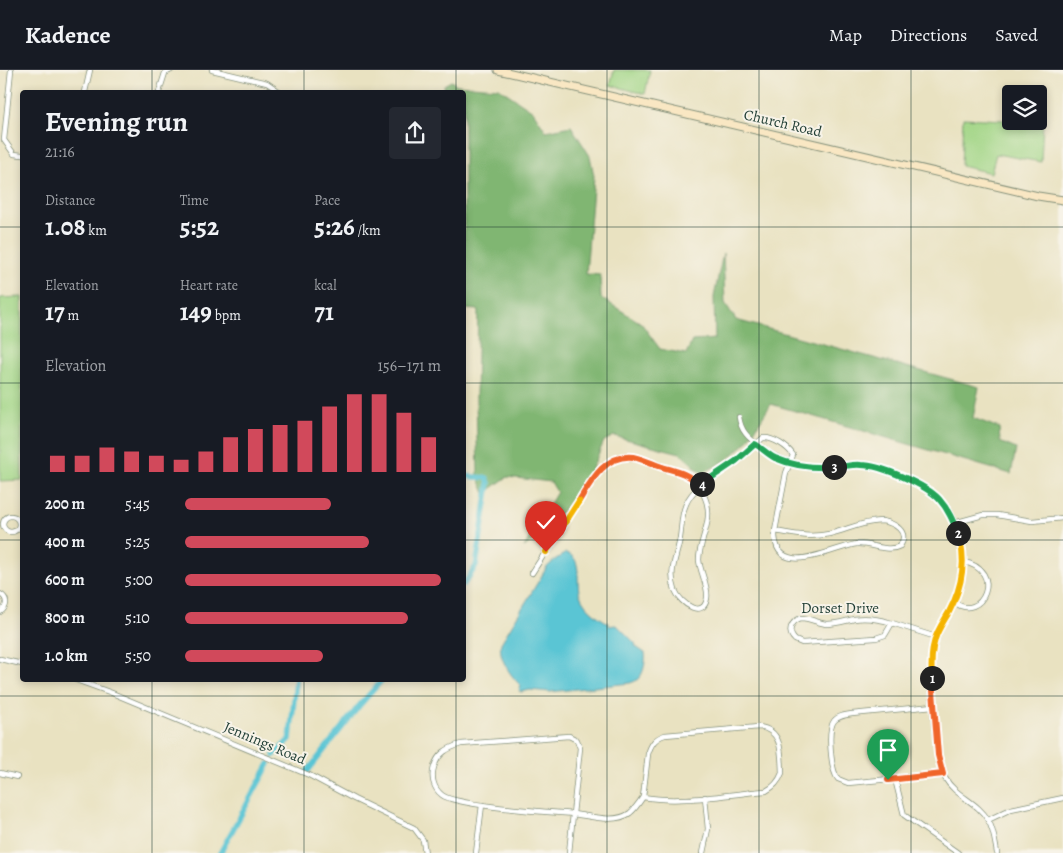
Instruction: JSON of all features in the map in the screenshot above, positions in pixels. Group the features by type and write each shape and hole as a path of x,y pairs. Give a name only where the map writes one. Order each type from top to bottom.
{"main road":[{"name":"Church Road","path":"498,70 1063,200"}],"street":[{"path":"11,70 4,140 14,154 20,155"},
{"path":"85,90 90,70"},
{"path":"160,90 165,73 171,70"},
{"path":"212,70 267,83 277,90"},
{"path":"0,111 7,111"},
{"path":"740,417 744,432 755,444 776,458 791,463 825,468 864,465 898,475 925,488 937,497 947,509 961,544 963,562 961,580 954,602 936,636 931,666 938,755 943,774 954,789 978,808 988,820 997,853"},
{"path":"532,573 592,480 606,464 614,459 632,457 686,474 700,486 708,508 699,562 708,597 705,604 698,608 689,607 681,600 675,590 672,573 684,507 700,486 766,437 792,452 793,455 786,473 775,531 775,540 780,550 788,556 798,560 857,544 896,548 903,538 899,527 891,522 882,520 866,522 819,536 775,531"},
{"path":"954,523 983,515 997,514 1032,521 1063,518"},
{"path":"954,602 962,607 973,606 980,602 986,591 986,580 983,572 973,564 963,562"},
{"path":"0,594 7,603 0,612"},
{"name":"Dorset Drive","path":"892,623 885,635 846,640 798,642 792,637 790,629 794,622 801,618 810,618 825,624 836,624 862,618 878,619 892,623 936,636"},
{"path":"0,659 20,664"},
{"name":"Jennings Road","path":"82,682 112,692 309,774 354,799 414,828 423,840 425,853"},
{"path":"933,706 839,717 832,723 830,731 833,768 838,779 848,783 943,774"},
{"path":"569,853 574,814 580,748 577,740 569,736 461,744 443,752 434,766 433,774 435,788 448,799 482,804 574,814 619,818 632,811 643,798 648,754 650,747 659,737 759,727 766,728 774,734 778,741 782,773 772,788 766,791 660,800 643,798"},
{"path":"0,774 17,777"},
{"path":"895,779 904,815 958,853"},
{"path":"703,853 708,829 705,797"},
{"path":"988,820 1012,809 1063,798"},
{"path":"476,853 482,804"}],"green space":[{"path":"614,70 650,70 645,94 610,85"},
{"path":"451,81 457,85 499,88 533,111 546,131 571,126 590,156 594,176 586,274 600,275 601,298 641,323 660,349 686,354 692,341 715,339 714,297 723,253 725,303 736,320 979,387 973,418 999,428 1000,442 1016,449 1011,474 771,404 747,442 727,460 702,473 680,453 614,436 604,441 587,480 545,533 524,547 557,492 551,482 507,477 485,493 478,477 476,398 478,310 466,309 466,90 445,90 444,85"},
{"path":"963,118 1002,120 1002,130 1043,130 1041,162 996,154 991,173 961,166"},
{"path":"20,297 20,480 0,481 0,298"}],"water":[{"path":"566,553 572,556 577,565 580,595 585,604 608,623 609,626 618,626 635,643 636,647 645,653 643,670 638,679 630,683 550,692 530,690 521,692 519,691 521,686 509,672 503,660 501,643 547,567"}],"waterway":[{"path":"466,476 487,478 489,483 476,566 466,581"},
{"path":"274,755 290,739 296,682"},
{"path":"307,772 380,682"},
{"path":"269,764 274,755"},
{"path":"220,853 269,764"}],"route":[{"path":"546,552 592,480 606,464 620,457 637,458 681,472 696,481 700,486 736,461 755,444 770,455 791,463 825,468 864,465 898,475 925,488 937,497 951,516 959,537 963,558 957,594 936,636 931,666 938,755 943,774 888,780"}]}
